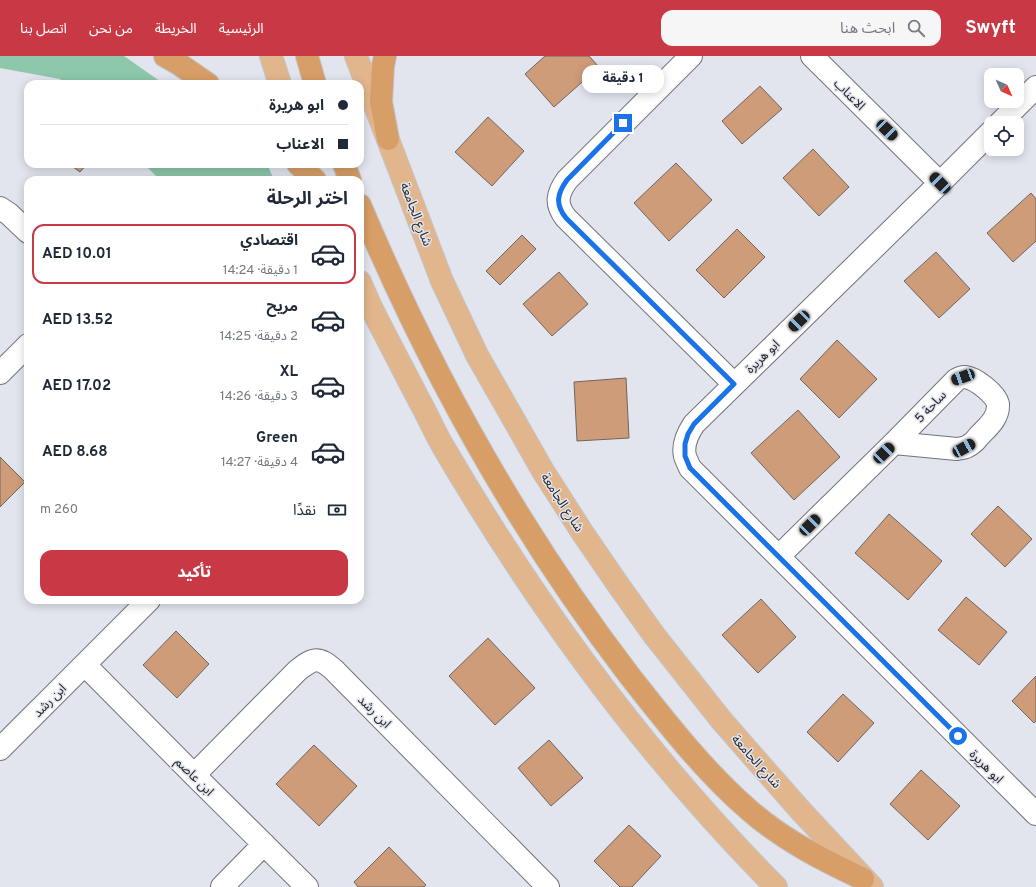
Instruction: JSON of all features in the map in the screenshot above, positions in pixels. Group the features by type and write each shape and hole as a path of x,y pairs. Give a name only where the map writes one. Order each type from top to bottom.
{"highway":[{"path":"165,56 202,80"},
{"path":"307,56 314,80"},
{"path":"385,56 381,102 388,139"},
{"path":"302,168 311,176"},
{"path":"364,215 408,314 480,450 561,580 612,652 660,715 682,741 718,781 750,811 786,837 824,860 867,883"}],"main road":[{"path":"270,56 279,80"},
{"name":"شارع الجامعة","path":"356,56 442,281 477,356 543,471 574,520 654,635 722,721 867,883"},
{"path":"364,291 443,447 494,530 550,614 586,665 667,768 745,855 776,887"}],"street":[{"path":"691,56 567,180 560,189 559,203 561,211 566,218 734,384"},
{"name":"الاعناب","path":"812,56 940,183"},
{"path":"1007,116 1036,87"},
{"name":"ابو هريرة","path":"984,139 694,424 688,434 685,444 685,456 690,468 1036,814"},
{"path":"0,208 9,214 24,228"},
{"path":"0,372 24,349"},
{"path":"779,556 894,443"},
{"name":"ابن رشد","path":"0,749 145,604"},
{"name":"ابن رشد","path":"194,776 298,670 309,662 318,660 326,663 334,670 548,887"},
{"name":"ابن عاصم","path":"85,665 194,776 307,887"},
{"path":"222,887 264,844"}],"green space":[{"path":"0,56 124,56 158,80 61,80 0,68"},
{"path":"148,168 269,168 272,176 156,176"}],"building":[{"path":"545,56 589,56 599,67 554,107 525,74"},
{"path":"760,86 782,109 742,144 722,121"},
{"path":"488,117 524,151 492,186 455,152"},
{"path":"813,149 849,187 819,216 783,178"},
{"path":"676,163 712,200 669,241 634,203"},
{"path":"74,168 84,168 80,172"},
{"path":"1031,193 1036,199 1036,241 1013,262 987,233"},
{"path":"737,229 765,257 724,298 696,270"},
{"path":"522,235 536,249 500,285 486,271"},
{"path":"936,252 970,289 939,318 904,281"},
{"path":"559,272 588,304 552,336 523,304"},
{"path":"837,340 877,379 839,418 800,379"},
{"path":"626,378 629,438 577,441 574,382"},
{"path":"798,410 840,457 794,500 751,453"},
{"path":"0,457 24,481 24,483 0,507"},
{"path":"998,506 1032,539 1005,567 971,534"},
{"path":"889,514 942,561 908,600 855,553"},
{"path":"966,597 1007,632 979,665 938,630"},
{"path":"761,599 796,637 758,673 722,635"},
{"path":"176,631 209,664 177,698 143,665"},
{"path":"488,638 535,688 495,725 449,676"},
{"path":"1036,676 1036,721 1034,723 1012,701"},
{"path":"843,694 874,723 838,762 807,732"},
{"path":"549,740 583,778 551,806 518,768"},
{"path":"314,745 357,786 319,826 276,784"},
{"path":"921,770 960,806 928,840 890,804"},
{"path":"629,825 661,856 632,887 620,887 594,861"},
{"path":"389,847 426,885 424,887 358,887 354,882"}],"route":[{"path":"623,123 567,180 560,189 559,203 561,211 566,218 734,384 694,424 688,434 685,444 685,456 690,468 958,736"}]}
